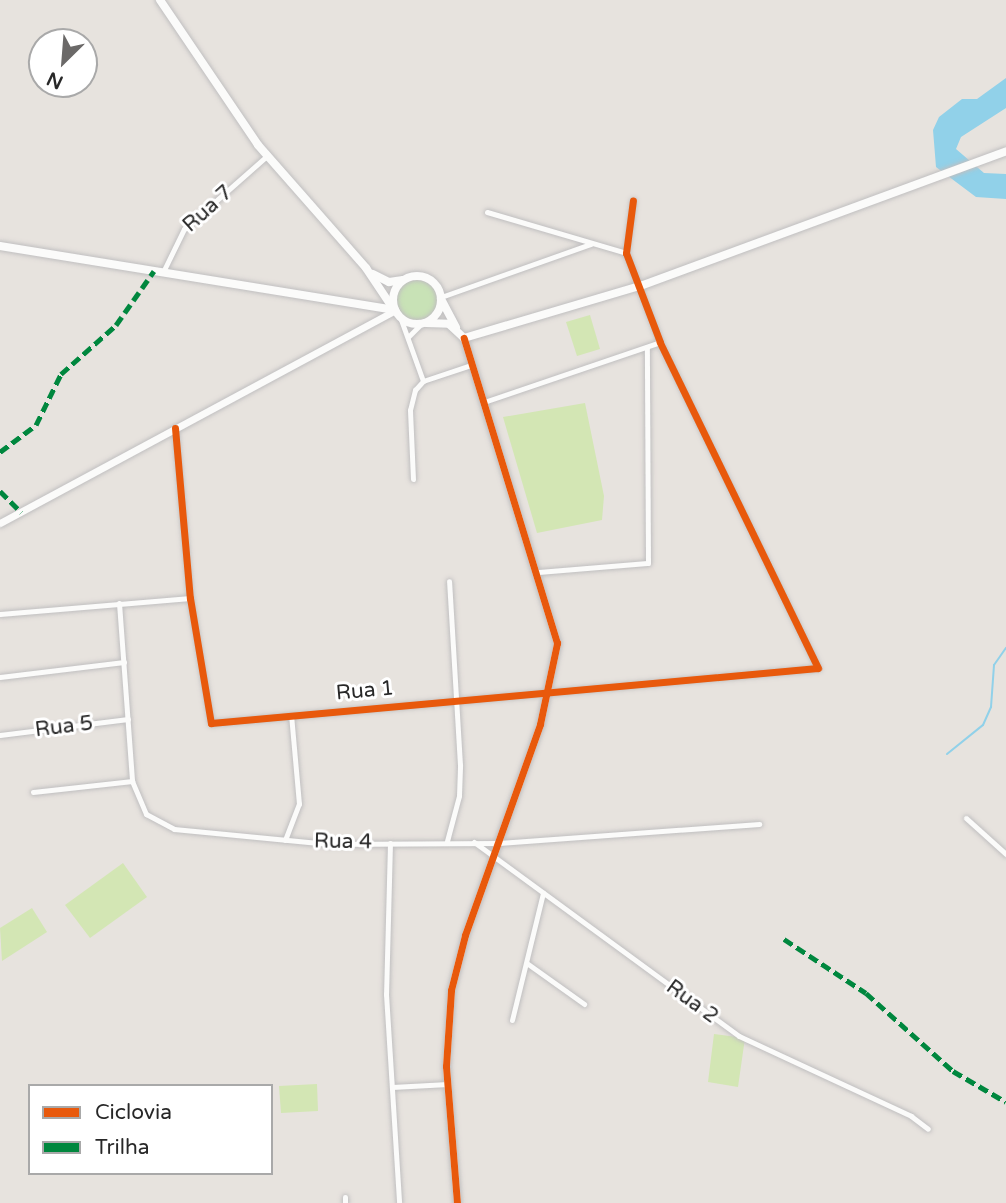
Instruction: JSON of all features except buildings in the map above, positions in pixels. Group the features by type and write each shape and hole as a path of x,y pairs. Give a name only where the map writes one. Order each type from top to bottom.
{"main road":[{"path":"160,0 268,155 366,268 397,314"},
{"path":"464,338 640,286 942,177 1006,151"},
{"path":"0,246 397,314 422,324 449,324 464,338"},
{"path":"366,268 384,281 427,278 464,338"},
{"path":"397,314 393,294 403,280"},
{"path":"422,324 438,313 441,298"}],"street":[{"name":"Rua 7","path":"163,272 184,229 268,155"},
{"path":"484,402 660,342 626,253 633,200"},
{"path":"487,212 626,253"},
{"path":"441,298 591,244"},
{"path":"0,523 175,428 397,314 410,336 423,382 410,410 413,479"},
{"path":"410,336 422,324"},
{"path":"457,1203 448,1084 451,990 550,691 557,643 538,572 464,338"},
{"name":"Rua 1","path":"175,428 190,598 211,723 818,668 660,342"},
{"path":"538,572 648,563 647,347"},
{"path":"423,382 471,365"},
{"path":"447,841 459,796 459,699 449,581"},
{"path":"0,614 190,598"},
{"name":"Rua 4","path":"119,603 132,781 146,814 174,829 285,840 499,843 758,824"},
{"path":"0,677 124,662"},
{"path":"285,840 299,804 291,715"},
{"name":"Rua 5","path":"0,736 128,719"},
{"path":"33,792 132,781"},
{"path":"966,818 1006,854"},
{"name":"Rua 2","path":"474,842 740,1036 928,1129"},
{"path":"390,843 386,968 399,1203"},
{"path":"512,1020 515,991 528,964 543,893"},
{"path":"528,964 584,1004"},
{"path":"392,1087 448,1084"}],"green space":[{"path":"417,280 431,286 437,300 431,314 417,320 403,314 397,300 403,286"},
{"path":"590,315 600,349 577,356 566,322"},
{"path":"585,403 604,496 602,520 537,533 503,417"},
{"path":"123,863 147,897 90,938 65,905"},
{"path":"32,908 47,932 2,961 0,928"},
{"path":"714,1034 745,1038 738,1087 708,1082"},
{"path":"317,1084 318,1111 281,1113 279,1086"}],"water":[{"path":"1006,78 1006,108 961,137 956,149 984,173 1006,174 1006,199 976,197 936,167 933,130 939,117 962,99 977,99"}],"waterway":[{"path":"947,754 983,725 991,707 994,665 1006,648"}],"marked path":[{"path":"0,452 36,425 61,374 116,325 154,271"},
{"path":"0,491 21,512"},
{"path":"784,939 866,993 953,1071 1006,1102"}],"cycle path":[{"path":"175,428 190,598 211,723 818,668 660,342 626,253 633,200"},
{"path":"457,1203 446,1066 451,990 465,935 540,724 557,643 464,338"}]}
